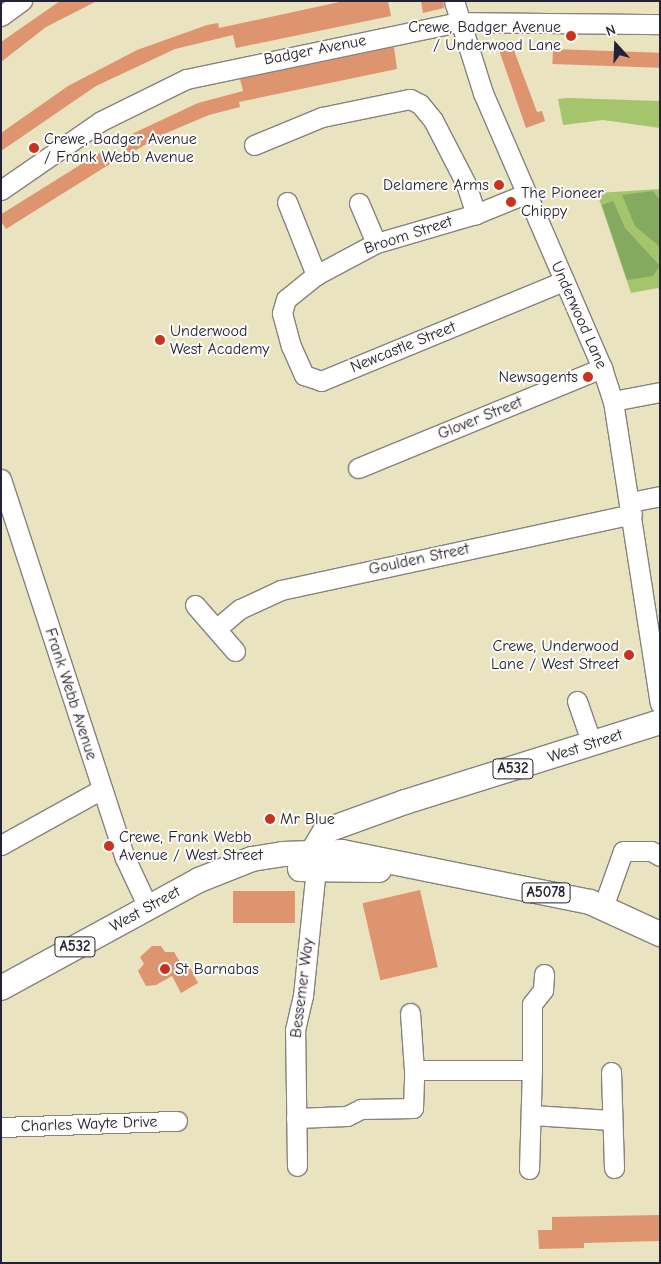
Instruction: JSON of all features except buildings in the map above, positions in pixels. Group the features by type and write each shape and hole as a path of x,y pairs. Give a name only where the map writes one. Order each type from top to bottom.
{"main road":[{"name":"West Street","path":"314,861 325,831 660,722"},
{"name":"West Street","path":"1,988 148,907 252,859 342,861 350,833 367,816"},
{"name":"A5078","path":"342,861 426,869 603,907 660,934"}],"street":[{"path":"1,16 22,1"},
{"name":"Underwood Lane","path":"454,1 459,22 483,93 525,194 602,368 613,401 660,703"},
{"name":"Badger Avenue","path":"1,190 101,120 186,79 459,22 660,24"},
{"path":"254,145 322,117 410,99 420,104 432,120 466,184 476,214"},
{"name":"Broom Street","path":"282,313 286,299 316,275 376,242 476,214 525,194"},
{"path":"286,202 316,275"},
{"path":"359,203 376,242"},
{"name":"Newcastle Street","path":"282,313 291,346 304,376 321,381 564,281"},
{"name":"Glover Street","path":"358,468 602,368"},
{"path":"613,401 660,392"},
{"name":"Frank Webb Avenue","path":"1,479 125,858 148,907"},
{"name":"Goulden Street","path":"216,629 240,609 281,590 631,508 660,496"},
{"path":"195,605 235,651"},
{"path":"577,701 592,744"},
{"path":"1,844 102,789"},
{"path":"603,907 623,851 651,851 660,856"},
{"name":"Bessemer Way","path":"297,1166 295,1030 303,996 314,861"},
{"path":"529,1169 532,1115 532,1004 543,990 544,974"},
{"path":"296,1118 347,1116 362,1109 414,1115 414,1070 410,1013"},
{"path":"414,1070 532,1070"},
{"path":"610,1072 614,1168"},
{"path":"532,1115 611,1120"},
{"name":"Charles Wayte Drive","path":"1,1127 177,1121"}],"green space":[{"path":"558,99 660,101 660,128 603,120 563,125"},
{"path":"660,189 660,292 658,288 631,293 597,193"},
{"path":"653,191 660,200 660,247 635,226 622,195"},
{"path":"613,201 625,228 660,266 653,276 627,280 602,205"}],"place":[{"name":"Crewe, Badger Avenue / Underwood Lane","path":"571,36"},
{"name":"Crewe, Badger Avenue / Frank Webb Avenue","path":"34,148"},
{"name":"Delamere Arms","path":"499,185"},
{"name":"The Pioneer Chippy","path":"511,202"},
{"name":"Underwood West Academy","path":"160,340"},
{"name":"Newsagents","path":"588,377"},
{"name":"Crewe, Underwood Lane / West Street","path":"629,655"},
{"name":"Mr Blue","path":"270,819"},
{"name":"Crewe, Frank Webb Avenue / West Street","path":"109,846"},
{"name":"St Barnabas","path":"165,969"}]}
